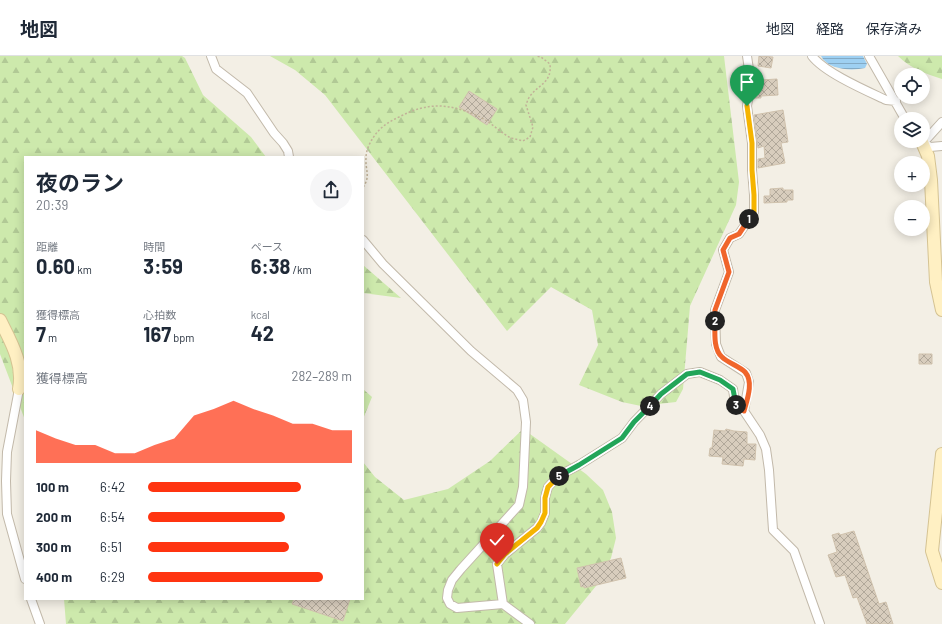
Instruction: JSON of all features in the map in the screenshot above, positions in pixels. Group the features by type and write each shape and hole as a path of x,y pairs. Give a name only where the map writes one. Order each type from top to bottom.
{"street":[{"path":"211,56 216,69 247,93 274,133 288,150 289,156"},
{"path":"744,411 750,382 746,372 721,357 716,344 715,310 729,272 723,250 730,238 739,234 754,212 752,143 747,106 751,83 747,56"},
{"path":"812,56 817,62 830,71 886,100 894,102"},
{"path":"869,56 894,99"},
{"path":"930,134 942,122"},
{"path":"930,147 942,146"},
{"path":"925,148 928,156 931,180 936,282 942,310"},
{"path":"364,241 394,275 471,351 517,390 523,400 526,422 523,487 519,505 461,568 452,580 447,598 450,604 457,608 503,604 530,624"},
{"path":"0,320 15,351 20,369 19,389 7,452 6,487 7,514 24,575"},
{"path":"503,604 497,564 505,554 537,528 541,522 545,513 545,498 548,487 558,476 579,465 622,438 634,422 661,394 687,374 700,372 720,380 733,389 734,404 744,411 760,435 766,450 769,470 773,530 794,551 820,624"},
{"path":"942,454 932,551 942,583"},
{"path":"31,600 40,624"}],"path":[{"path":"364,186 368,174 366,158 369,144 380,129 390,121 412,110 426,106 451,107 479,116 512,138 523,141 530,137 533,127 526,105 530,96 547,80 550,72 550,64 541,57 536,56"}],"green space":[{"path":"0,56 182,56 185,58 203,95 251,137 265,156 24,156 24,417 0,354"},
{"path":"270,56 724,56 739,182 736,205 690,306 683,389 676,402 641,406 622,402 579,385 598,345 592,310 551,287 507,331 325,95 295,70"},
{"path":"898,56 942,56 942,79 930,75 930,68 915,68"},
{"path":"364,266 401,298 364,293"},
{"path":"364,390 372,397 364,417"},
{"path":"523,429 586,474 603,490 612,512 616,538 611,558 596,586 565,624 66,624 64,600 364,600 364,463 375,477 404,500 448,489 490,461"}],"water":[{"path":"821,56 863,56 867,64 865,68 860,69 835,67 824,61"}],"building":[{"path":"759,56 773,57 771,68 758,66"},
{"path":"777,79 778,95 754,98 755,92 760,91 761,80"},
{"path":"469,91 497,109 487,125 459,107"},
{"path":"783,110 788,142 781,143 785,163 758,168 758,159 765,158 764,146 758,148 754,115"},
{"path":"783,188 783,190 793,190 793,200 787,200 787,202 764,203 764,196 770,196 770,189"},
{"path":"919,354 932,354 932,364 919,364"},
{"path":"726,429 747,432 747,444 756,444 755,460 744,459 743,466 722,464 723,457 709,456 710,448 712,448 714,430 725,431"},
{"path":"854,531 879,604 886,602 893,624 867,624 857,597 853,598 845,575 836,577 828,555 837,552 832,535 839,533 840,535"},
{"path":"621,558 626,578 584,588 584,586 581,587 577,568"},
{"path":"294,600 350,600 343,621 292,604"}],"route":[{"path":"497,564 505,554 537,528 545,513 545,498 548,487 558,476 579,465 622,438 634,422 661,394 687,374 700,372 720,380 733,389 734,404 744,411 750,382 746,372 721,357 716,344 715,310 729,272 723,250 730,238 739,234 754,212 752,143 747,106"}]}
